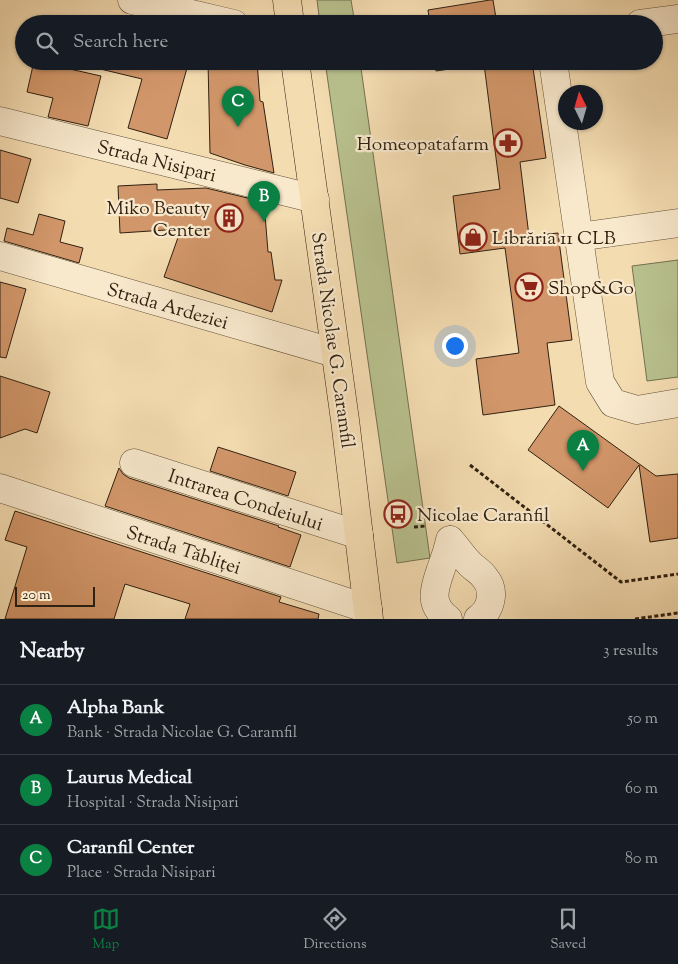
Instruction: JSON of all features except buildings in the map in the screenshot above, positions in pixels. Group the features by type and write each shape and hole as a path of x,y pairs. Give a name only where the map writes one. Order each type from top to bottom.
{"main road":[{"path":"287,0 289,15"},
{"name":"Strada Nicolae G. Caramfil","path":"296,70 369,614"}],"street":[{"path":"132,0 196,15"},
{"path":"663,20 678,18"},
{"path":"554,70 600,382 613,403 636,410 678,403"},
{"name":"Strada Nisipari","path":"0,121 314,199"},
{"path":"578,237 678,223"},
{"name":"Strada Ardeziei","path":"0,256 335,353"},
{"name":"Intrarea Condeiului","path":"134,463 359,535"},
{"name":"Strada Tăbliței","path":"0,488 369,614"},
{"path":"448,619 442,615 434,598 438,577 450,540 470,564 487,579 491,598 488,608 478,619"}],"path":[{"path":"470,465 621,582 678,574"},
{"path":"414,527 431,525"},
{"path":"635,619 678,613"}],"green space":[{"path":"317,0 351,0 354,15 319,15"},
{"path":"326,70 361,70 430,558 397,563"},
{"path":"678,260 678,377 647,381 632,266"}],"place":[{"name":"Caranfil Center","path":"238,127"},
{"name":"Homeopatafarm","path":"508,143"},
{"name":"Miko Beauty Center","path":"229,218"},
{"name":"Laurus Medical","path":"264,222"},
{"name":"Librăria 11 CLB","path":"473,237"},
{"name":"Shop&Go","path":"529,287"},
{"name":"Alpha Bank","path":"583,471"},
{"name":"Nicolae Caranfil","path":"398,514"}]}
